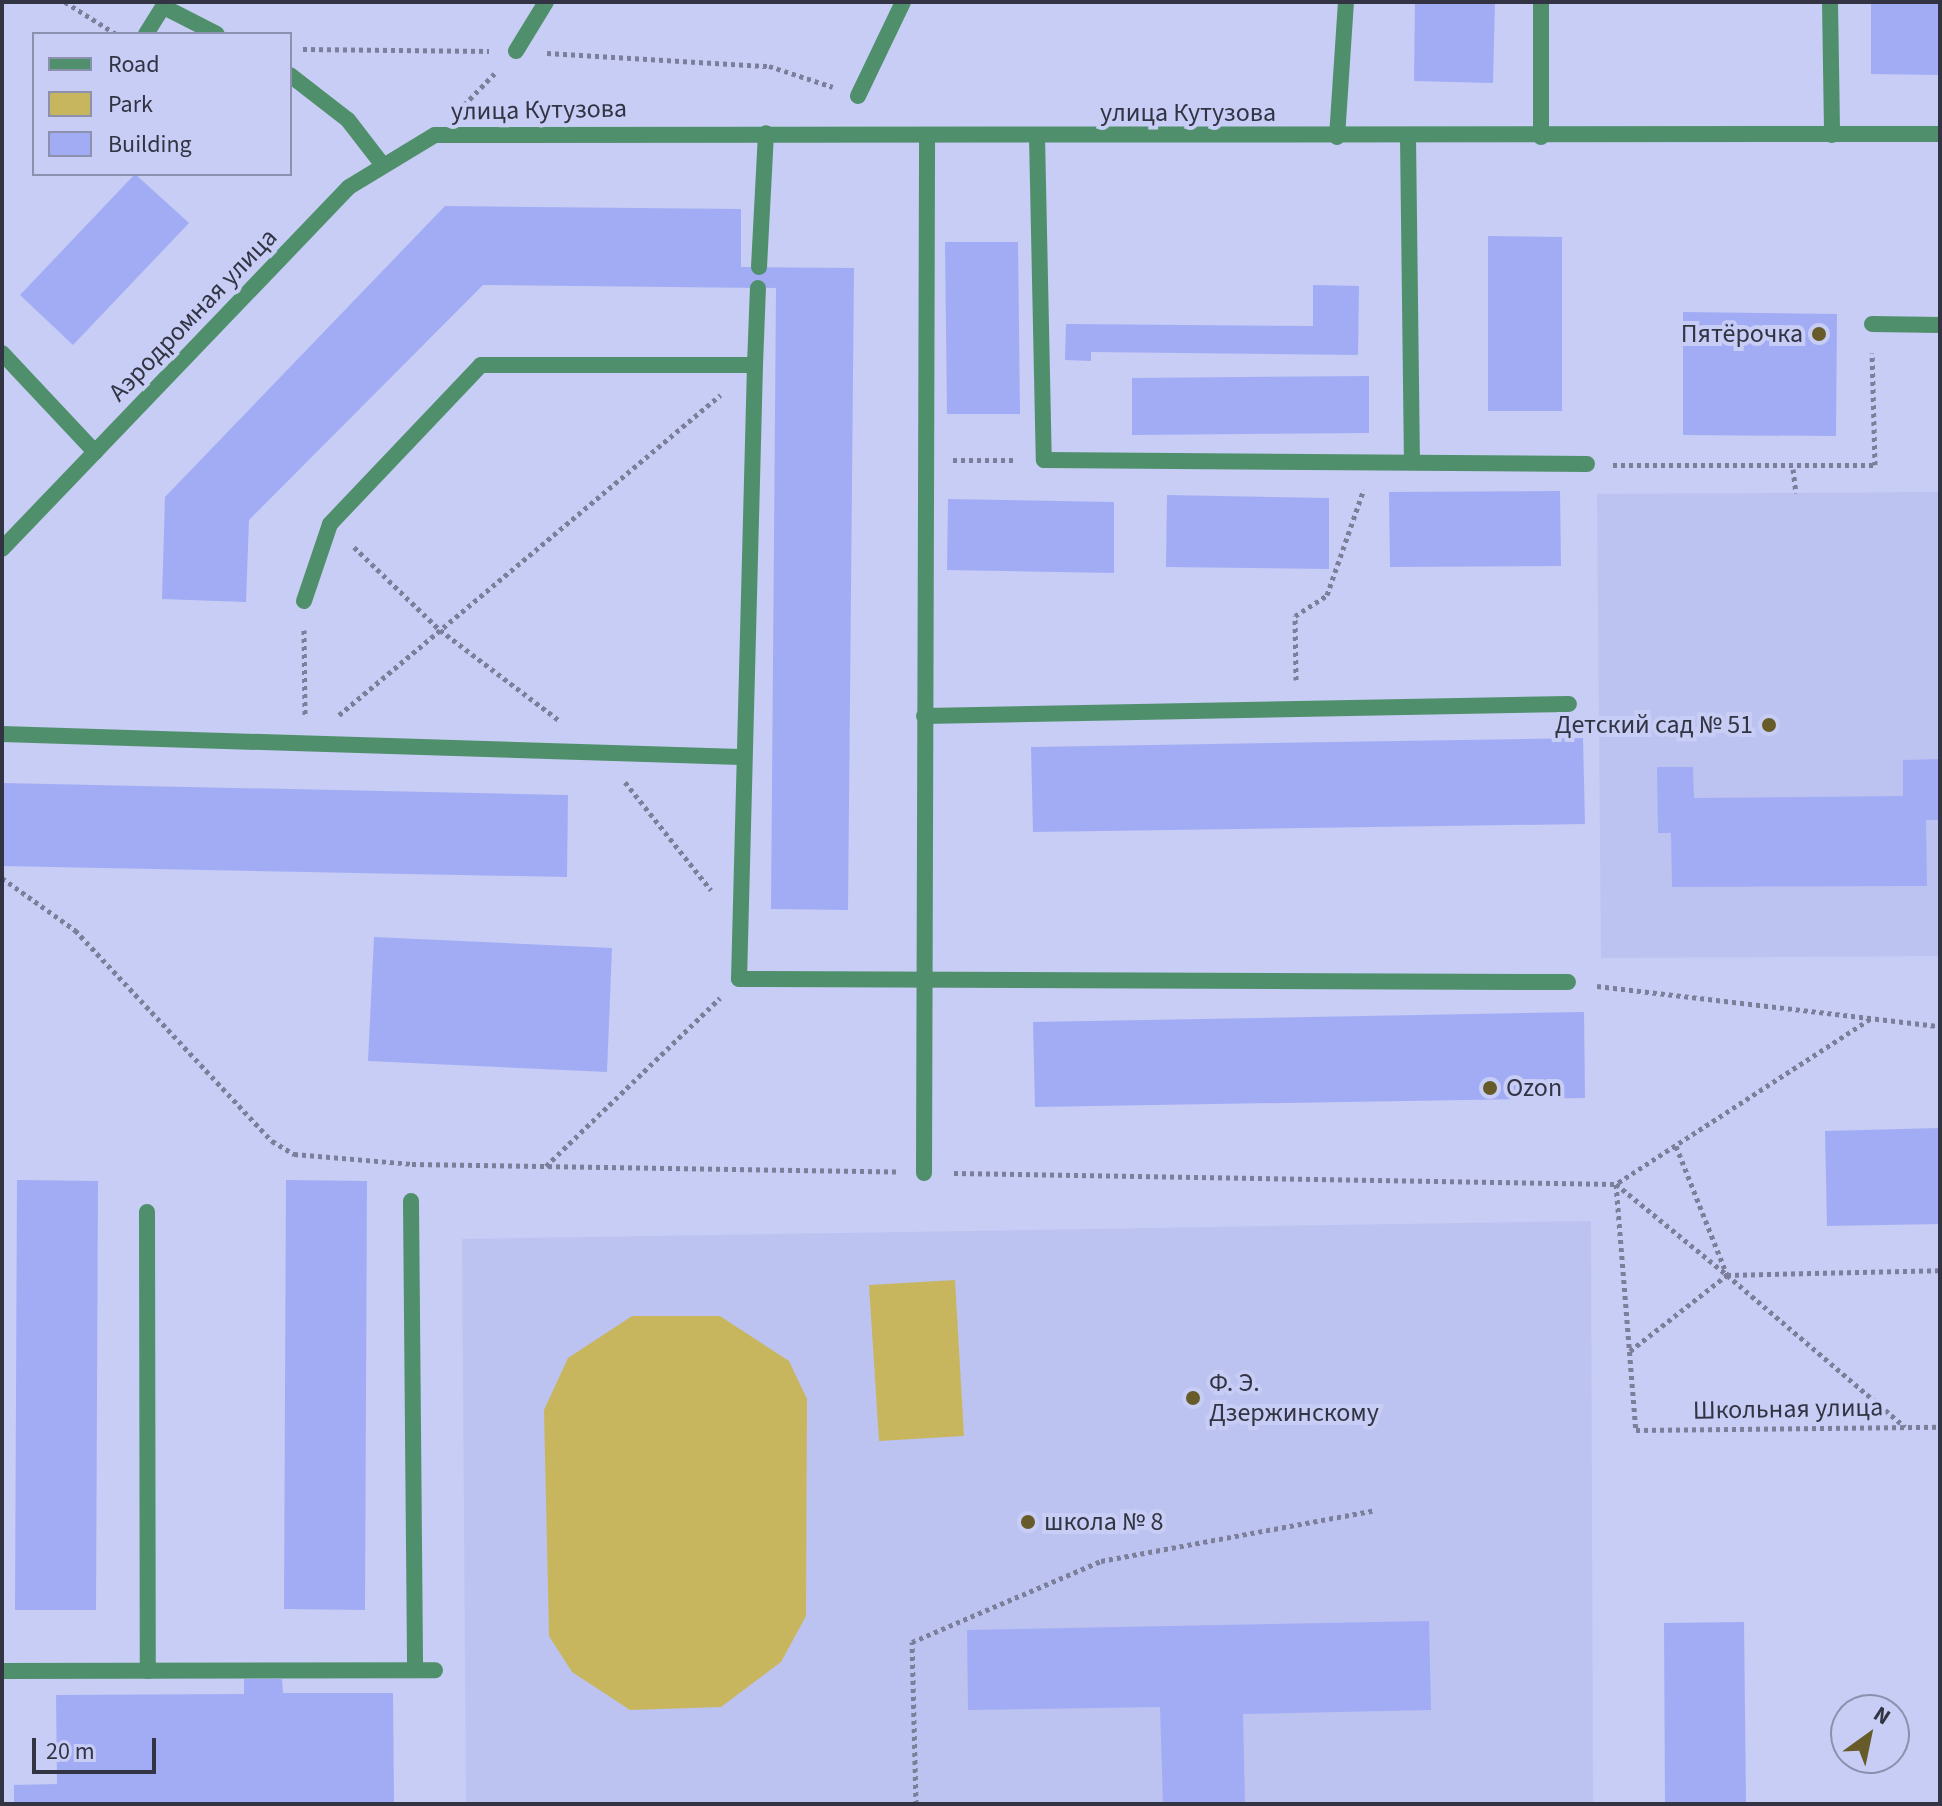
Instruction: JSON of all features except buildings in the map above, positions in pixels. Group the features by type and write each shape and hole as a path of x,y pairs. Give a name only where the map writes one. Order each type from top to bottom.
{"street":[{"path":"516,51 546,2"},
{"path":"858,96 903,2"},
{"path":"1337,137 1346,2"},
{"path":"1541,2 1541,137"},
{"path":"1830,2 1832,135"},
{"path":"147,32 165,4 214,32"},
{"path":"292,77 348,120 382,164"},
{"path":"759,267 766,133"},
{"name":"улица Кутузова","path":"435,135 766,133 927,137 1541,137 1940,134"},
{"name":"Аэродромная улица","path":"2,549 349,187 382,164 435,135"},
{"path":"1037,136 1044,460 1587,464"},
{"path":"924,1173 927,137"},
{"path":"1408,137 1412,462"},
{"path":"758,288 741,757 739,979 1568,982"},
{"path":"1872,324 1940,325"},
{"path":"2,353 95,452"},
{"path":"304,601 330,524 481,365 755,365"},
{"path":"924,716 1569,704"},
{"path":"2,734 741,757"},
{"path":"411,1201 415,1670"},
{"path":"147,1212 148,1671"},
{"path":"2,1671 435,1670"}],"path":[{"path":"65,2 113,32"},
{"path":"292,49 516,51 769,66 858,96"},
{"path":"435,135 516,51"},
{"path":"1587,464 1793,469 1875,465 1872,324"},
{"path":"305,744 755,365"},
{"path":"926,460 1044,460"},
{"path":"1296,709 1295,616 1327,595 1374,462"},
{"path":"1793,469 1796,493"},
{"path":"330,524 440,630 601,753 739,925"},
{"path":"304,601 305,744"},
{"path":"545,1166 739,979"},
{"path":"1568,982 1940,1026"},
{"path":"1629,1351 1616,1184 1870,1019"},
{"path":"1676,1146 1727,1275 1906,1427"},
{"path":"1629,1351 1727,1275"},
{"name":"Школьная улица","path":"1629,1351 1636,1430 1940,1427"},
{"path":"916,1804 912,1642 1101,1561 1372,1511"}],"shaded area":[{"name":"Детский сад № 51","path":"1940,492 1940,956 1601,958 1597,494"},
{"name":"школа № 8","path":"1591,1221 1593,1804 466,1804 462,1239"}],"green space":[{"path":"955,1280 964,1436 879,1441 869,1285"},
{"path":"632,1316 720,1316 789,1361 807,1399 806,1616 781,1662 721,1707 630,1710 572,1672 549,1636 544,1410 568,1358"}],"place":[{"name":"Пятёрочка","path":"1819,334"},
{"name":"Детский сад № 51","path":"1769,725"},
{"name":"Ozon","path":"1490,1088"},
{"name":"Ф. Э. Дзержинскому","path":"1193,1398"},
{"name":"школа № 8","path":"1028,1522"}]}
